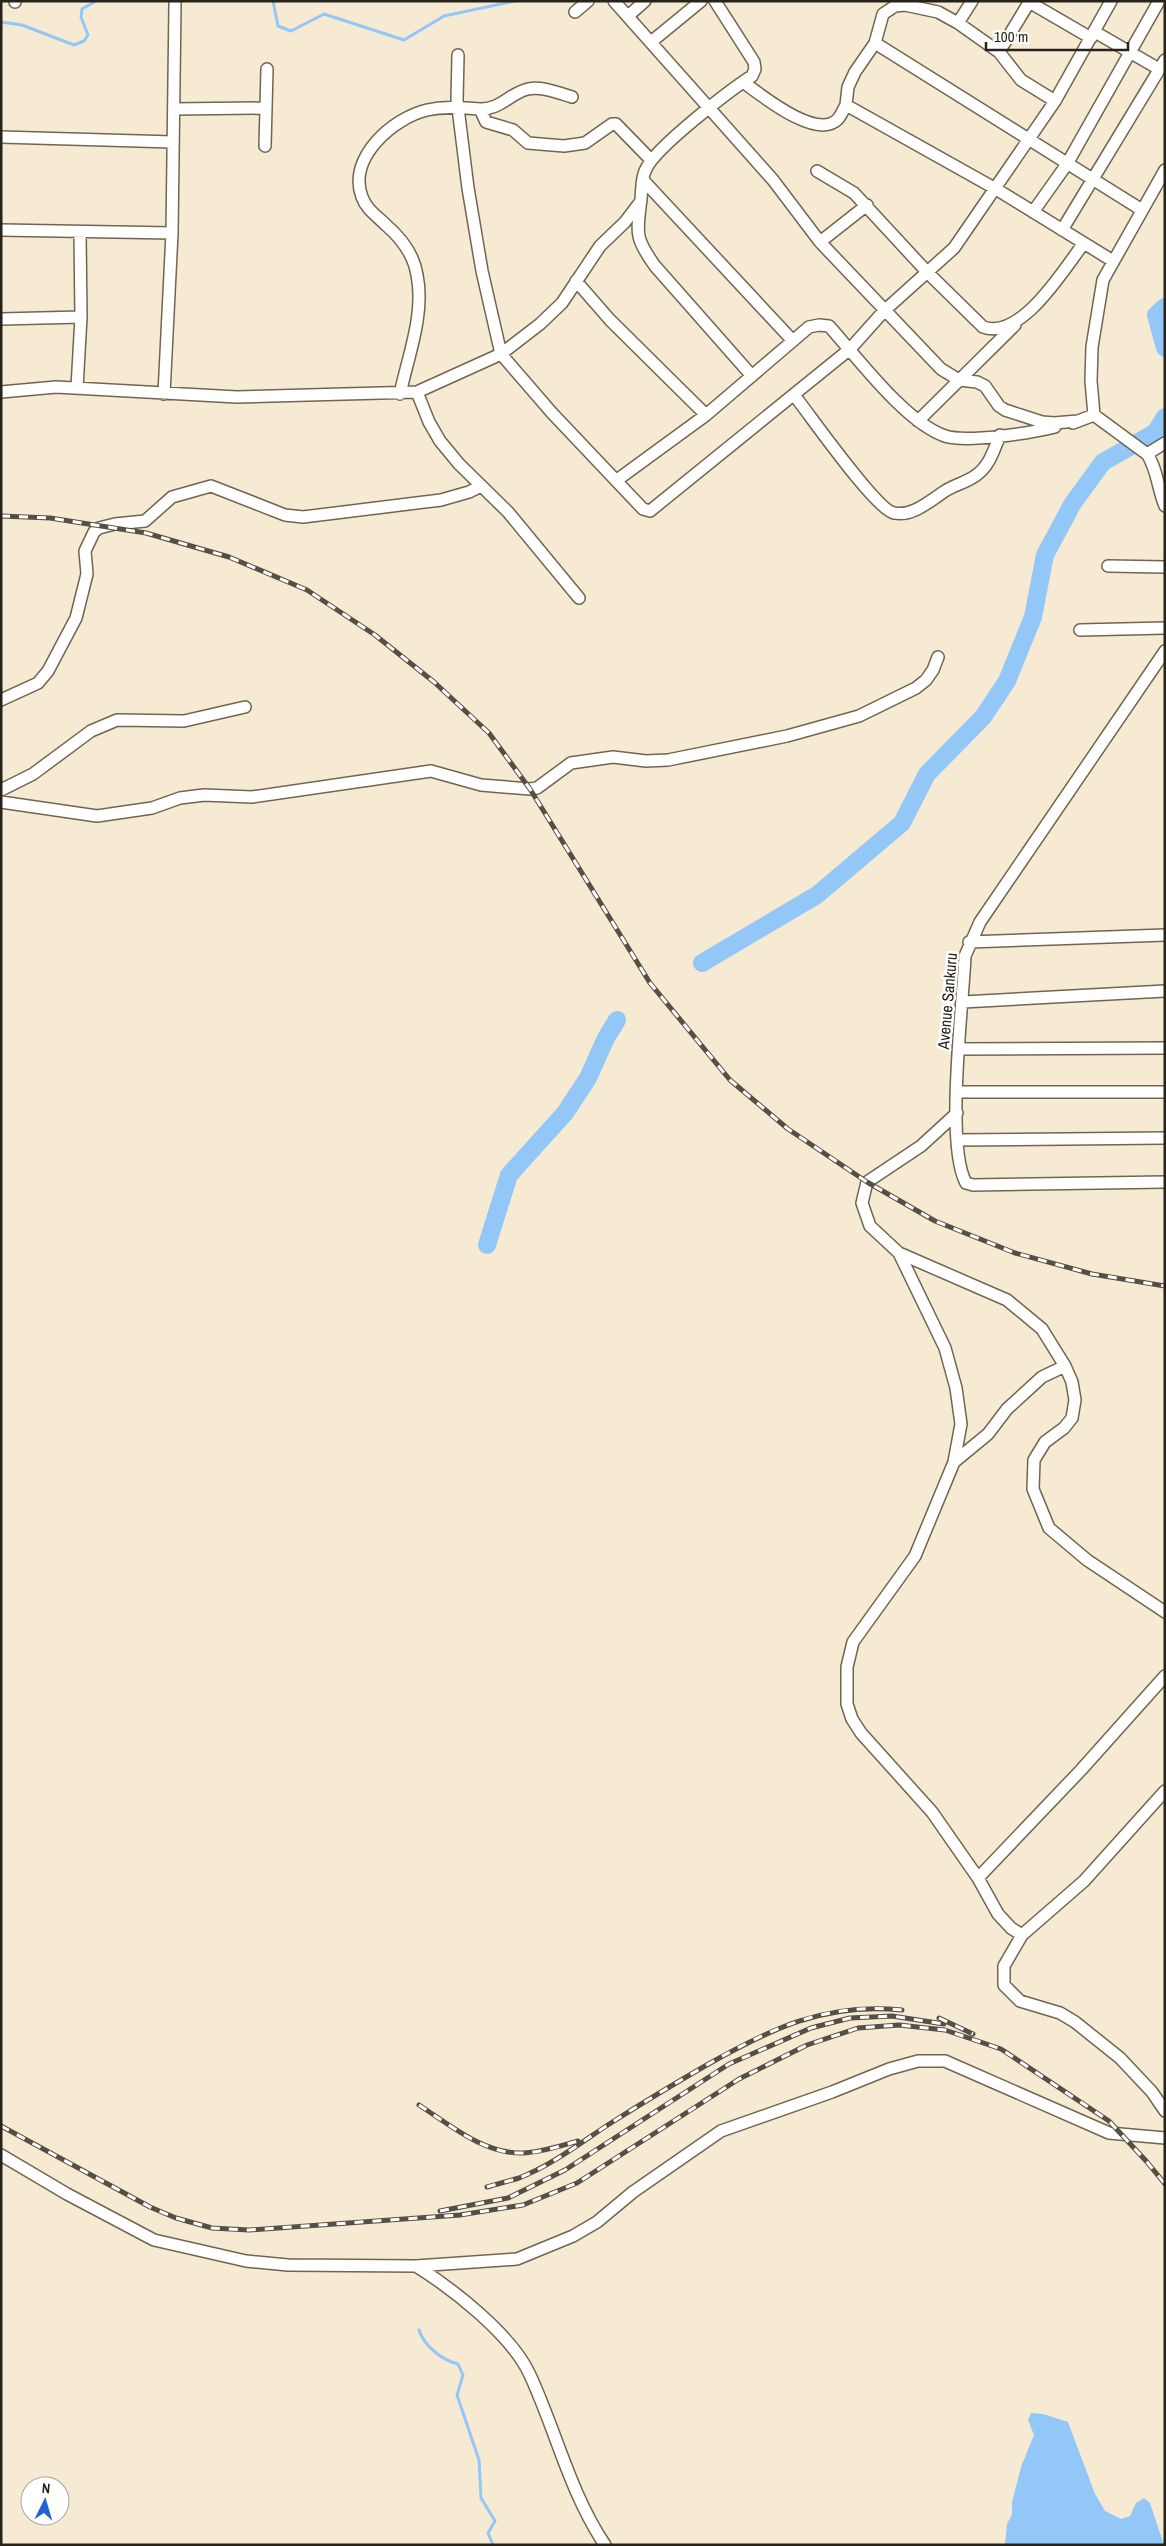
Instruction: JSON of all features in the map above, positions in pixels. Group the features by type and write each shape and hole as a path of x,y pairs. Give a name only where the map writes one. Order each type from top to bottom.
{"street":[{"path":"574,12 588,1"},
{"path":"614,1 773,180 820,242 941,369 959,380 977,382 986,386 999,406 1006,410 1054,424 1078,421"},
{"path":"628,16 645,1"},
{"path":"651,42 701,1"},
{"path":"715,1 754,62 755,69 752,76 651,160 643,180 637,232 641,247 655,266 752,376"},
{"path":"958,23 972,1"},
{"path":"999,52 1030,1 1093,35 1162,64 1062,230"},
{"path":"458,55 458,107 468,188 481,264 501,354 552,413 617,480 643,510 650,511 850,349 884,311 954,248 1055,101 1112,1"},
{"path":"1033,212 1067,164 1160,1"},
{"path":"164,394 172,234 175,4"},
{"path":"743,82 767,100 810,123 831,123 838,119 846,105 848,87 855,72 875,43 883,14 895,6 918,6 938,12 958,23 999,52 1021,80 1055,101"},
{"path":"875,43 1028,141 1142,210"},
{"path":"265,146 268,69"},
{"path":"400,394 416,322 420,293 417,274 409,252 400,238 370,211 361,196 360,173 366,154 384,133 426,110 458,107 491,109 527,89 538,89 572,96"},
{"path":"846,105 996,189 1113,261"},
{"path":"174,109 266,108"},
{"path":"480,109 486,122 514,130 528,143 544,145 585,143 612,124 616,124 651,160"},
{"path":"1,137 173,142"},
{"path":"1165,170 1103,280 1092,347 1091,380 1094,414 1147,454 1152,461 1158,490 1165,506"},
{"path":"817,171 845,185 867,206 928,273 983,327 997,330 1025,315"},
{"path":"643,180 793,340"},
{"path":"1,392 56,387 237,397 400,394 417,392 501,354 540,324 562,303 600,246 626,222 640,201"},
{"path":"820,242 867,206"},
{"path":"1,230 172,234"},
{"path":"77,388 81,317 80,233"},
{"path":"918,421 1025,315 1084,243"},
{"path":"576,281 610,320 706,415"},
{"path":"1,319 81,317"},
{"path":"617,480 706,415 809,327 819,324 829,326 918,421 930,430 947,437 966,438 1047,429 1078,421 1094,414"},
{"path":"417,392 429,422 440,441 481,486 508,512 579,598"},
{"path":"794,395 870,495 892,513 900,514 917,509 953,485 975,477 985,468 1000,435"},
{"path":"1147,454 1165,443"},
{"path":"1,700 38,683 48,671 76,618 87,574 85,551 94,532 99,528 144,521 172,497 211,486 285,514 303,517 441,500 469,492 481,486"},
{"path":"1108,566 1165,568"},
{"path":"1080,630 1165,628"},
{"name":"Avenue Sankuru","path":"1165,651 980,922 969,942 965,956 957,1092 957,1140 963,1177 966,1183 972,1185 1165,1182"},
{"path":"1,802 98,816 152,808 180,798 204,795 252,798 431,771 481,785 520,790 537,788 571,763 613,757 646,761 668,760 787,736 859,716 916,688 926,680 933,670 938,657"},
{"path":"1,790 33,774 91,731 117,720 184,721 245,707"},
{"path":"969,942 1165,935"},
{"path":"963,1002 1165,991"},
{"path":"960,1049 1165,1048"},
{"path":"957,1092 1165,1092"},
{"path":"958,1113 921,1146 867,1182 862,1203 870,1226 900,1253 946,1276 1007,1300 1042,1328 1065,1366 1072,1382 1076,1400 1072,1418 1064,1428 1045,1442 1034,1460 1033,1489 1049,1528 1087,1560 1165,1612"},
{"path":"957,1140 1165,1138"},
{"path":"900,1253 945,1348 956,1388 961,1424 954,1462 914,1556 853,1642 847,1667 847,1704 852,1719 861,1732 932,1812 978,1878 998,1914 1011,1928 1022,1935"},
{"path":"954,1462 988,1434 1007,1409 1042,1377 1065,1366"},
{"path":"978,1878 1081,1770 1165,1676"},
{"path":"1165,1791 1084,1882 1022,1935 1004,1966 1004,1985 1020,2001 1060,2013 1075,2022 1120,2058 1152,2092 1165,2111"},
{"path":"1,2155 67,2194 154,2240 246,2261 288,2266 416,2266 516,2259 547,2248 597,2222 633,2192 721,2131 832,2092 889,2069 918,2061 945,2061 1109,2133 1165,2138"},
{"path":"416,2266 447,2285 477,2312 507,2342 530,2373 569,2475 605,2545"}],"water":[{"path":"1031,2413 1043,2414 1068,2422 1095,2494 1105,2511 1121,2519 1130,2516 1136,2503 1144,2498 1150,2503 1164,2545 1005,2545 1007,2524 1012,2514 1012,2502 1021,2467 1034,2435 1028,2420"}],"waterway":[{"path":"1,22 22,25 74,45 84,41 88,35 81,17 82,9 96,1"},
{"path":"273,1 278,26 291,31 324,14 404,40 444,16 515,1"},
{"path":"1165,307 1156,315 1165,348"},
{"path":"702,963 817,895 902,823 927,774 983,717 1007,681 1033,617 1045,555 1073,503 1103,462 1156,432 1165,417"},
{"path":"487,1245 509,1175 565,1113 588,1078 606,1038 617,1020"},
{"path":"419,2330 429,2347 440,2356 458,2364 463,2375 457,2395 479,2460 481,2498 495,2521 488,2533 493,2545"}],"railway":[{"path":"1,516 50,518 146,533 229,557 307,590 375,635 434,682 489,733 530,789 650,983 730,1080 788,1129 867,1182 935,1221 1015,1253 1092,1274 1165,1286"},
{"path":"487,2187 532,2173 682,2080 729,2053 776,2030 823,2014 848,2010 902,2010"},
{"path":"440,2211 508,2198 565,2170 729,2064 811,2028 850,2018 892,2016 944,2024"},
{"path":"939,2018 973,2034"},
{"path":"1,2126 150,2207 176,2218 212,2228 249,2230 460,2215 523,2205 577,2183 739,2079 807,2045 858,2028 899,2025 945,2030 1001,2049 1109,2121 1165,2184"},
{"path":"419,2105 468,2137 496,2149 524,2153 578,2141"}]}
